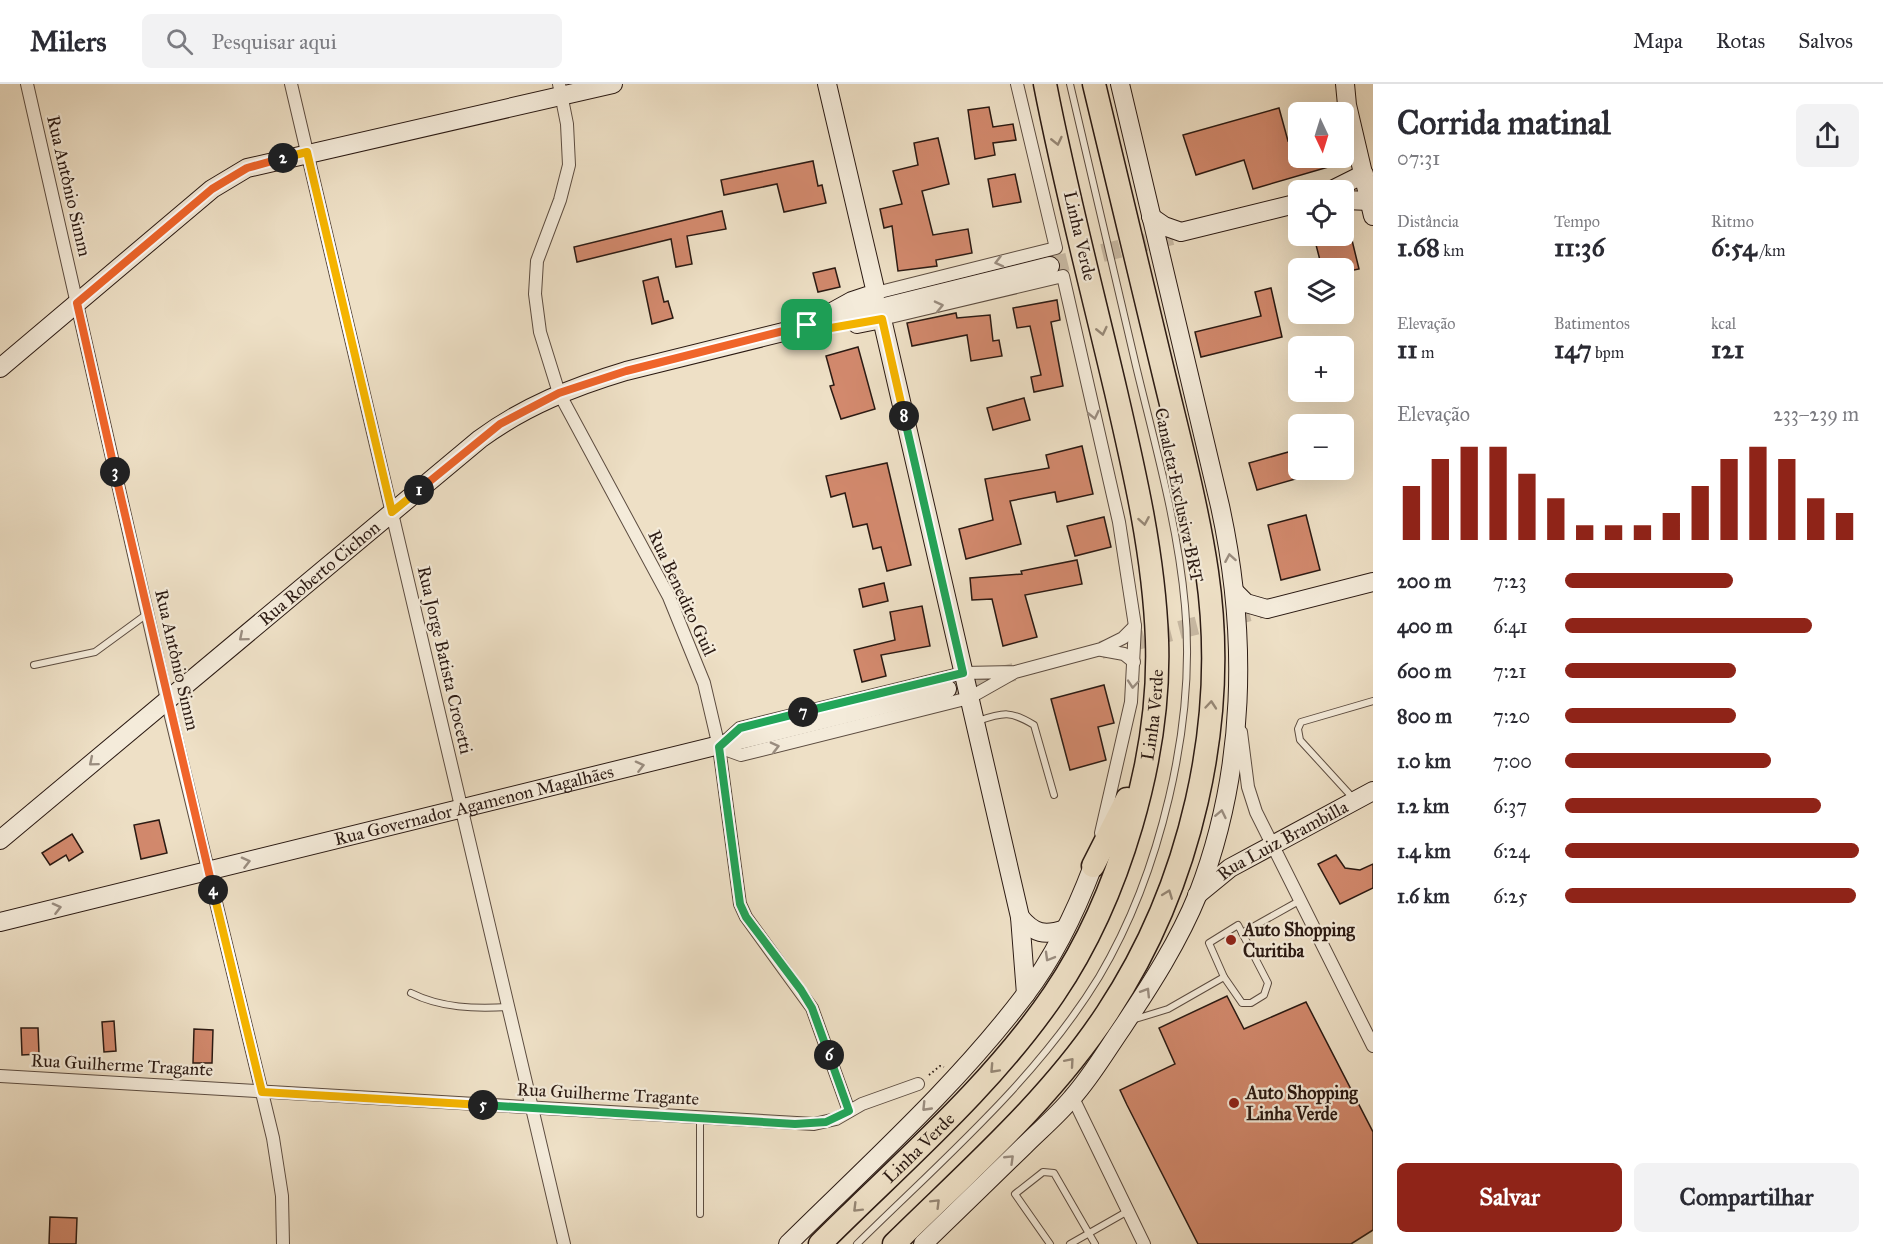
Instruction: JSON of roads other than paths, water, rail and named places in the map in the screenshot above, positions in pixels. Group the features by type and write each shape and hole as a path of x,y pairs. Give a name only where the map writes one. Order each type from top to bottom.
{"highway":[{"name":"Linha Verde","path":"820,1244 978,1086 1032,1024 1055,993 1098,919 1113,882 1145,763 1157,670 1156,614 1149,551 1131,457 1045,84"},
{"path":"894,1244 1037,1100 1107,1014 1152,933 1170,891 1187,840 1199,787 1208,731 1212,684 1213,644 1208,574 1191,491 1094,84"},
{"path":"1093,866 1145,763"}],"street":[{"name":"Rua Antônio Simm","path":"27,84 167,700 262,1092 282,1196 283,1244"},
{"name":"Rua Jorge Batista Crocetti","path":"291,84 564,1244"},
{"path":"0,368 229,177 263,163 560,90 613,84"},
{"path":"827,84 876,293"},
{"name":"Linha Verde","path":"876,293 1056,248 1017,84"},
{"path":"923,1244 1073,1098 1148,990 1197,895 1219,824 1238,708 1239,641 1235,592 1220,506 1120,84"},
{"path":"1345,84 1368,169"},
{"path":"1353,84 1368,169 1371,208 1354,203"},
{"name":"Rua Benedito Guil","path":"560,90 569,144 569,165 560,200 541,248 535,276 540,332 559,393 679,618 710,702 719,747 740,904 746,917 812,1008 849,1111"},
{"path":"1349,180 1368,169"},
{"path":"1151,217 1164,226 1181,232 1288,206"},
{"path":"1163,266 1169,247 1181,232"},
{"path":"807,325 825,329 882,319 1057,271"},
{"name":"Linha Verde","path":"788,1244 942,1090 1026,994 1065,929 1093,866 1128,719 1135,626 1119,522 1057,271"},
{"name":"Rua Roberto Cichon","path":"0,840 500,424 559,393 626,371 807,325 1057,271"},
{"name":"Rua Roberto Cichon","path":"807,325 852,301 876,293"},
{"path":"882,319 1020,917 1026,994"},
{"path":"1239,641 1248,625 1267,609 1373,582"},
{"path":"1235,592 1246,603 1267,609"},
{"path":"1015,672 969,698 741,755 719,747 740,728 963,673 1015,672 1101,649 1123,638 1135,626"},
{"path":"1101,649 1124,654 1134,662"},
{"name":"Rua Governador Agamenon Magalhães","path":"0,922 719,747 947,689"},
{"path":"1238,708 1251,797 1271,845 1373,1046"},
{"name":"Rua Luiz Brambilla","path":"1197,895 1224,872 1373,791"},
{"path":"1020,917 1035,932 1042,934 1065,929"},
{"name":"Rua Guilherme Tragante","path":"0,1076 814,1124 836,1119 873,1100 918,1084"},
{"path":"1073,1098 1144,1244"}],"lane":[{"name":"Canaleta Exclusiva BRT","path":"857,1244 1030,1069 1087,994 1128,920 1147,871 1173,772 1182,711 1186,661 1186,609 1181,570 1169,507 1070,84"},
{"path":"34,665 95,652 148,614"},
{"path":"1356,800 1300,740 1298,729 1301,722 1373,701"},
{"path":"975,722 997,714 1015,713 1034,725 1054,795"},
{"path":"1242,933 1299,901"},
{"path":"1238,925 1242,933 1268,983 1264,995 1251,1003 1242,1003 1224,977 1209,943 1238,925"},
{"path":"1126,1022 1168,1009 1224,977"},
{"path":"411,993 430,1002 447,1005 509,1007"},
{"path":"700,1118 700,1214"},
{"path":"1050,1244 1015,1194 1043,1172 1054,1173 1095,1244"},
{"path":"1070,1244 1128,1211"}],"tunnel":[{"path":"1050,266 1172,236"},
{"path":"1101,650 1270,607"},
{"path":"947,689 1014,672"}],"place":[{"name":"Auto Shopping Curitiba","path":"1231,940"},
{"name":"Auto Shopping Linha Verde","path":"1234,1103"}]}
